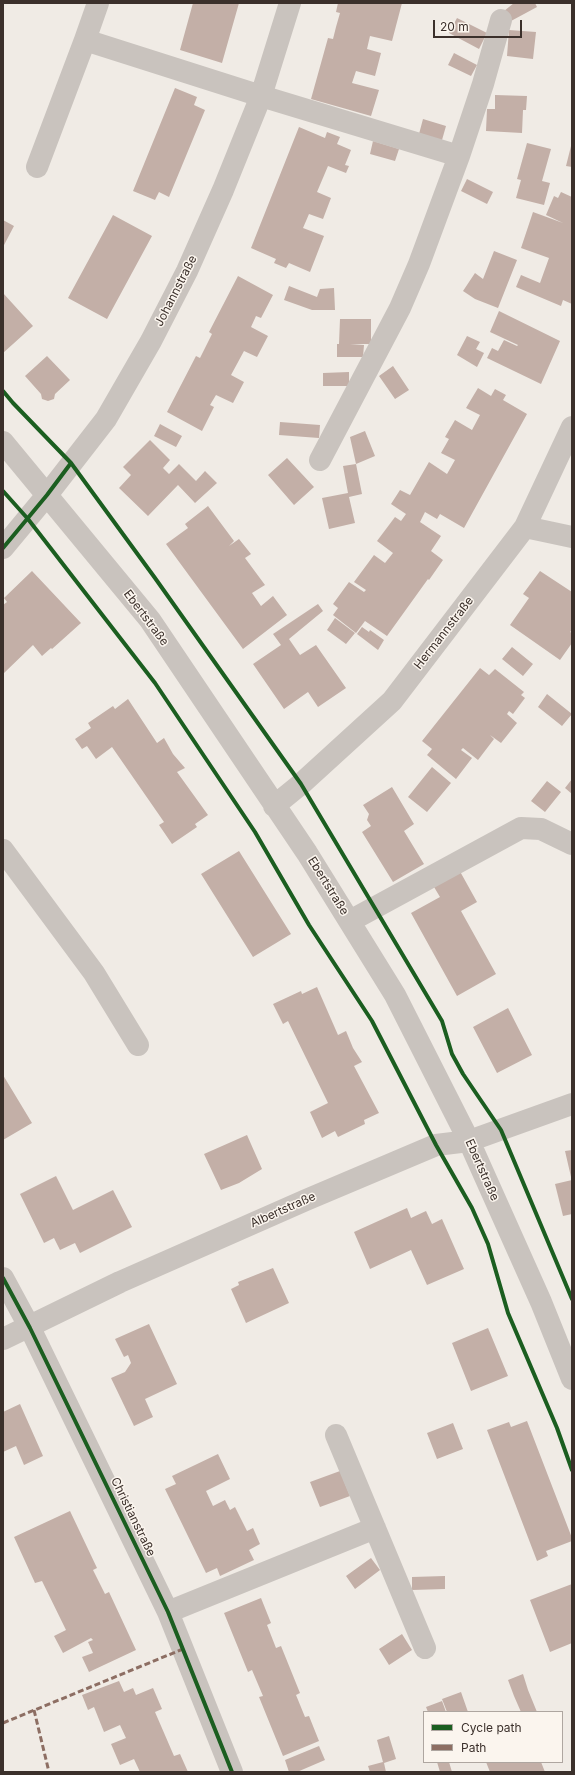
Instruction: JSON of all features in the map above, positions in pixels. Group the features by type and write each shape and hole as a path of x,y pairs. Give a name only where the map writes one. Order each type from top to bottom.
{"street":[{"path":"37,167 98,3"},
{"name":"Johannstraße","path":"3,548 47,496 106,419 154,334 187,271 220,197 261,96 290,3"},
{"path":"320,460 400,308 419,264 459,156 483,84 501,20"},
{"path":"85,40 261,96 459,156"},
{"name":"Hermannstraße","path":"274,806 301,784 392,701 525,527 572,427"},
{"name":"Ebertstraße","path":"3,442 150,620 307,853 395,995 470,1141 541,1302 572,1379"},
{"path":"525,527 572,537"},
{"path":"350,921 521,828 541,829 572,844"},
{"path":"3,850 94,973 138,1045"},
{"name":"Albertstraße","path":"3,1339 30,1328 120,1282 313,1197 436,1146 470,1141 572,1104"},
{"name":"Christianstraße","path":"3,1278 30,1328 168,1612 232,1772"},
{"path":"336,1435 425,1648"},
{"path":"168,1612 375,1528"}],"building":[{"path":"193,3 239,3 222,63 180,50"},
{"path":"338,3 402,3 392,41 370,36 367,49 381,53 375,76 356,71 352,83 379,90 371,116 311,99 328,38 333,39 340,13 336,12"},
{"path":"514,3 535,3 537,7 511,21 504,11"},
{"path":"457,18 487,33 479,49 449,33"},
{"path":"509,30 536,32 533,59 507,56"},
{"path":"454,53 477,65 471,76 448,65"},
{"path":"175,88 197,97 194,105 205,110 169,197 159,192 155,200 133,191"},
{"path":"495,95 527,96 526,110 523,110 522,133 486,131 487,109 495,109"},
{"path":"423,119 446,126 442,140 419,134"},
{"path":"299,127 325,138 327,132 340,137 337,144 351,150 345,165 349,166 346,173 328,166 317,192 331,198 323,219 309,214 303,228 324,236 310,272 289,263 286,268 274,263 276,259 251,248"},
{"path":"373,141 399,149 395,161 370,154"},
{"path":"527,143 551,149 542,181 550,183 544,205 516,198 521,180 517,179"},
{"path":"572,146 572,167 566,166"},
{"path":"467,179 493,192 487,204 461,191"},
{"path":"561,192 572,197 572,304 563,300 561,306 516,287 521,275 540,283 549,258 521,248 533,212 563,223 546,215 554,196 558,198"},
{"path":"113,215 152,236 107,319 68,298"},
{"path":"3,220 14,226 3,247"},
{"path":"494,251 517,260 498,308 475,299 463,291 475,273 483,279"},
{"path":"238,276 273,295 261,318 256,316 251,327 268,336 257,357 244,351 231,375 244,382 233,403 216,395 210,405 214,407 202,431 167,412 196,356 200,358 212,334 209,332"},
{"path":"289,286 317,297 320,289 334,288 335,310 312,310 284,300"},
{"path":"3,293 33,326 3,353"},
{"path":"499,311 560,341 541,384 487,358 492,348 498,351 504,340 517,346 518,345 490,332"},
{"path":"340,319 371,319 371,344 350,344 364,345 363,357 337,357"},
{"path":"467,336 480,342 476,349 484,353 477,367 457,355"},
{"path":"47,356 70,380 55,394 54,399 48,401 42,399 41,394 25,376"},
{"path":"393,366 409,390 395,399 379,376"},
{"path":"349,372 349,386 323,386 323,373"},
{"path":"478,388 491,396 495,389 506,395 503,400 527,414 464,528 440,514 437,519 425,512 420,522 441,536 431,551 443,560 387,636 365,621 356,633 333,615 338,608 333,604 349,582 364,592 366,590 354,582 374,555 385,563 393,553 377,541 395,517 401,521 406,514 391,504 400,490 410,495 429,462 447,474 455,460 441,453 449,439 445,437 455,420 472,430 480,415 466,408"},
{"path":"280,422 320,425 319,438 279,435"},
{"path":"160,424 182,436 176,447 154,436"},
{"path":"365,431 375,456 356,464 350,437"},
{"path":"150,440 170,460 163,468 169,474 179,464 196,481 205,471 217,483 195,503 178,485 148,516 119,488 131,475 123,467"},
{"path":"287,458 314,487 294,505 268,475"},
{"path":"356,464 362,494 349,497 355,523 329,529 322,498 348,493 343,466"},
{"path":"208,506 234,541 229,546 239,539 251,554 245,558 265,585 252,593 261,606 273,596 287,615 243,649 166,544 188,528 185,524"},
{"path":"32,571 81,623 42,656 33,645 3,674 3,605 7,602 4,598"},
{"path":"540,571 572,592 572,630 570,632 572,633 572,643 560,660 510,625 529,598 523,594"},
{"path":"318,604 323,611 289,639 300,655 316,645 346,688 318,707 308,692 284,709 253,664 281,645 273,634"},
{"path":"335,618 355,633 346,644 327,630"},
{"path":"362,627 369,632 370,630 384,640 378,650 357,634"},
{"path":"512,647 533,664 523,676 502,659"},
{"path":"480,668 489,675 495,669 524,692 521,695 525,698 513,714 509,711 507,714 517,723 501,743 490,735 494,739 478,760 463,748 461,750 472,758 456,779 427,755 432,749 422,741"},
{"path":"547,694 572,714 562,726 538,707"},
{"path":"128,699 157,743 164,738 173,754 185,768 177,772 208,815 195,824 197,827 172,844 159,825 164,822 112,747 96,759 87,746 82,749 75,739 91,728 88,723 113,706 115,709"},
{"path":"432,767 451,783 427,812 408,797"},
{"path":"572,779 572,794 565,788"},
{"path":"547,781 561,792 545,812 531,801"},
{"path":"392,787 414,824 404,831 424,864 393,882 362,832 371,826 367,820 369,814 363,805"},
{"path":"239,851 291,934 253,957 201,874"},
{"path":"457,866 477,902 461,911 496,974 457,996 411,913 440,897 431,882"},
{"path":"317,987 338,1035 346,1031 353,1048 362,1062 354,1066 379,1113 364,1120 365,1124 338,1137 335,1131 322,1138 310,1112 328,1103 288,1021 283,1024 273,1004 301,991 302,994"},
{"path":"508,1008 532,1055 497,1073 473,1027"},
{"path":"3,1075 32,1123 3,1140"},
{"path":"247,1135 262,1169 239,1183 221,1190 204,1154"},
{"path":"572,1150 572,1177 571,1177 565,1151"},
{"path":"56,1176 73,1210 113,1190 132,1227 80,1253 75,1243 60,1250 54,1238 44,1243 20,1194"},
{"path":"572,1180 572,1214 563,1216 555,1184"},
{"path":"407,1208 411,1218 426,1211 432,1224 442,1219 464,1269 427,1285 411,1250 370,1269 354,1232"},
{"path":"273,1268 289,1303 246,1323 231,1289 239,1285 238,1282"},
{"path":"149,1324 177,1384 145,1399 153,1417 134,1426 111,1378 125,1372 131,1363 128,1355 124,1357 115,1339"},
{"path":"488,1328 508,1376 471,1391 452,1343"},
{"path":"20,1404 43,1456 24,1465 16,1446 3,1452 3,1412"},
{"path":"527,1421 572,1538 572,1541 546,1551 548,1556 537,1561 487,1430 509,1422 511,1427"},
{"path":"453,1423 463,1449 437,1459 427,1433"},
{"path":"218,1454 230,1479 206,1491 213,1506 225,1500 230,1510 235,1507 247,1531 253,1528 260,1544 249,1550 254,1560 220,1576 217,1568 206,1573 165,1489 176,1484 172,1476"},
{"path":"340,1471 350,1496 320,1507 310,1482"},
{"path":"70,1511 97,1568 93,1570 105,1594 109,1592 136,1650 89,1672 82,1657 93,1653 88,1642 93,1640 91,1638 63,1653 54,1636 66,1630 42,1581 35,1583 14,1537"},
{"path":"371,1558 380,1570 355,1589 346,1576"},
{"path":"445,1576 445,1589 412,1590 412,1577"},
{"path":"572,1584 572,1643 550,1652 530,1600"},
{"path":"261,1598 271,1623 267,1625 276,1648 281,1646 300,1693 296,1695 305,1717 309,1716 319,1741 283,1756 259,1697 263,1696 252,1670 248,1672 224,1613"},
{"path":"402,1634 412,1650 389,1665 379,1649"},
{"path":"523,1674 537,1711 521,1711 508,1680"},
{"path":"119,1681 124,1692 133,1688 136,1695 153,1688 162,1709 155,1712 174,1756 180,1754 188,1772 140,1772 134,1759 120,1765 111,1744 126,1738 120,1725 104,1732 94,1707 88,1710 82,1695"},
{"path":"461,1692 468,1711 447,1711 442,1699"},
{"path":"442,1701 446,1711 428,1711 426,1707"},
{"path":"389,1736 396,1759 384,1763 386,1772 370,1772 368,1766 383,1762 377,1740"},
{"path":"319,1746 325,1760 297,1772 289,1772 285,1760"},
{"path":"437,1763 449,1763 452,1772 440,1772"},
{"path":"486,1763 541,1763 545,1772 490,1772"}],"marked path":[{"path":"3,1723 183,1649"},
{"path":"34,1710 49,1772"}],"cycle path":[{"path":"3,391 71,463 155,578 301,784 442,1021 452,1054 463,1074 501,1130 572,1299"},
{"path":"3,548 47,495 71,463"},
{"path":"3,491 28,519 155,683 255,832 309,925 372,1021 436,1145 472,1208 488,1244 508,1313 557,1428 572,1470"},
{"path":"3,1278 30,1328 168,1612 232,1772"}]}
